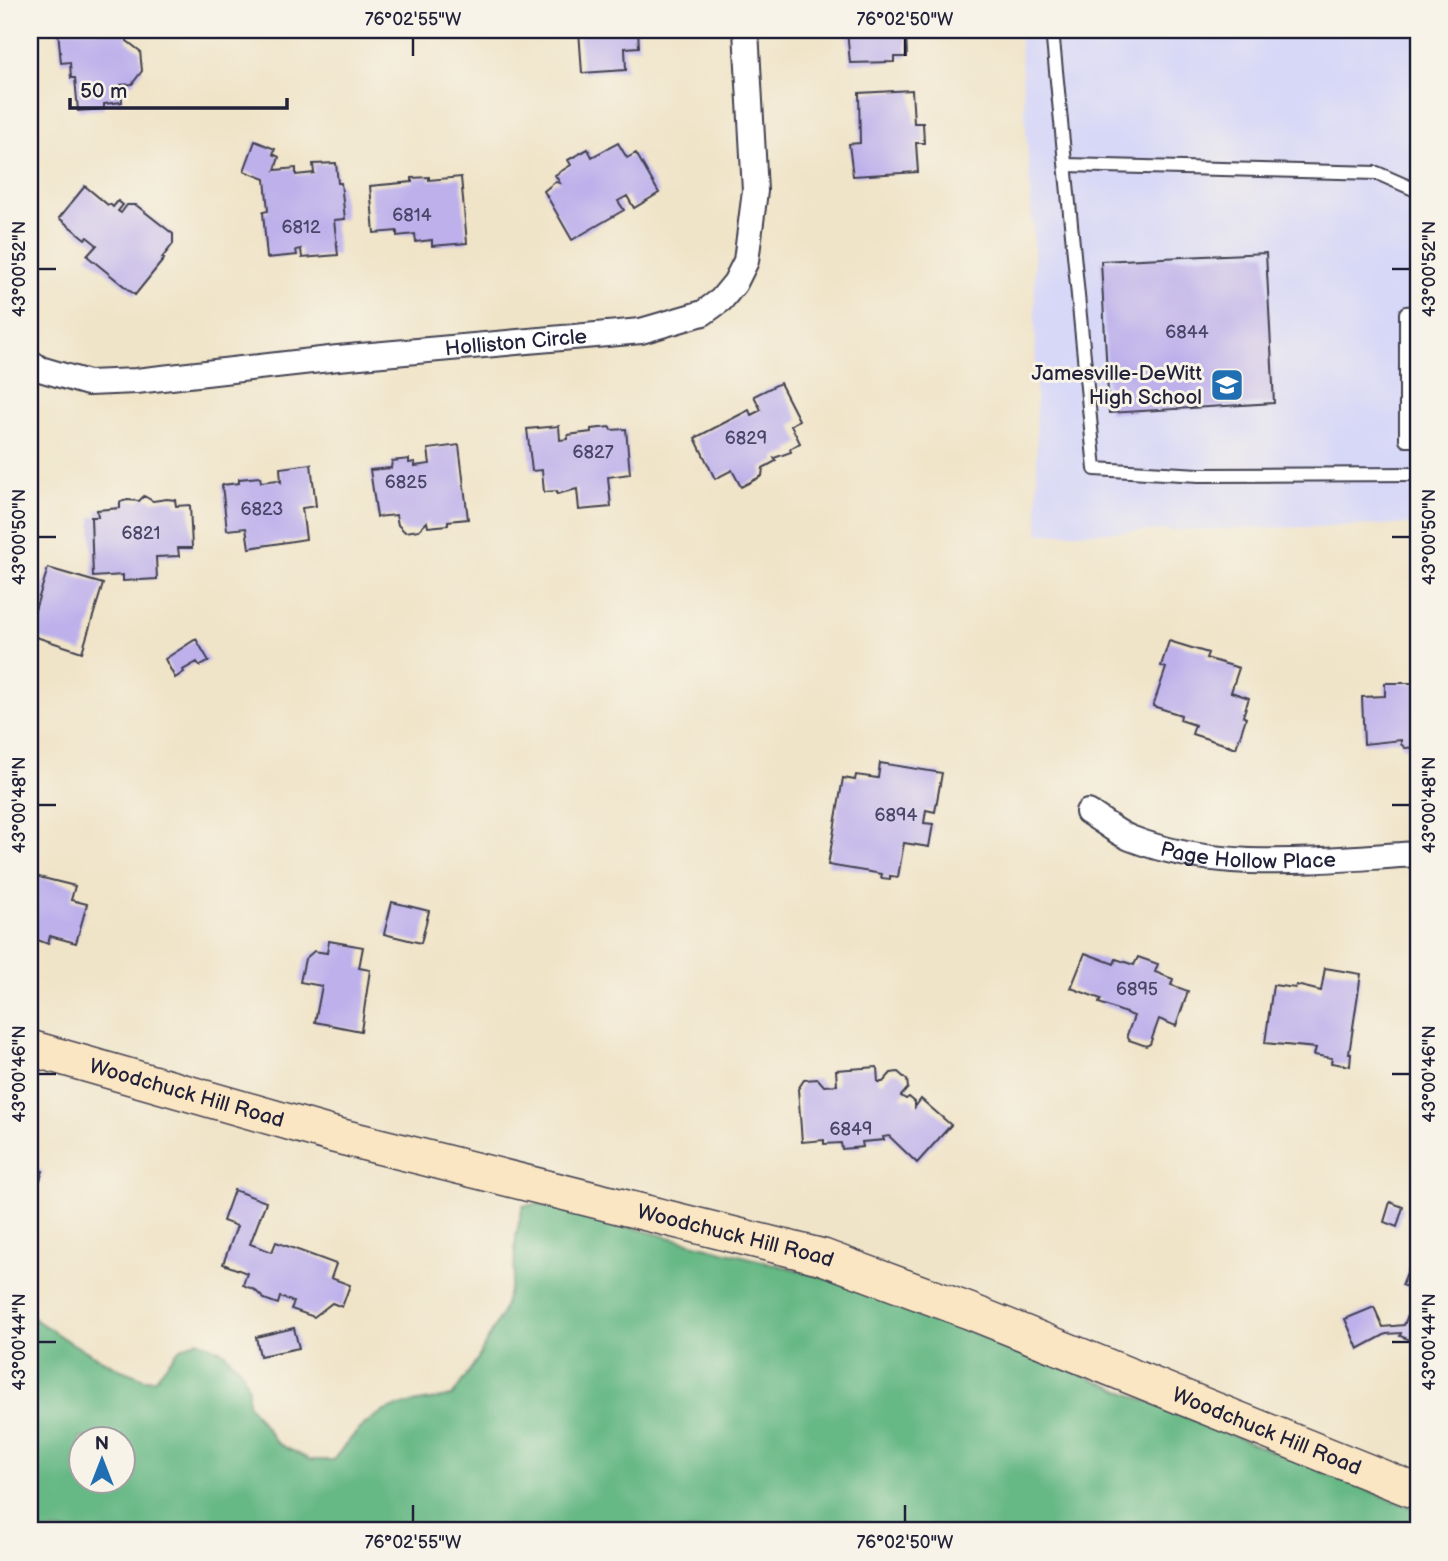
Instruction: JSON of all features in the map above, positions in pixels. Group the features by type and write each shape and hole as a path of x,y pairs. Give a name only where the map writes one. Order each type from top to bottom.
{"street":[{"name":"Holliston Circle","path":"30,362 40,369 88,383 136,381 338,358 641,331 703,313 722,300 735,283 746,261 755,191 746,30"},
{"name":"Page Hollow Place","path":"1088,812 1126,836 1164,849 1217,859 1280,861 1418,854"},
{"name":"Woodchuck Hill Road","path":"30,1048 334,1135 823,1257 969,1311 1418,1492"}],"lane":[{"path":"1052,30 1095,469 1199,475 1418,474"},
{"path":"1066,165 1377,173 1418,190"},
{"path":"1418,312 1406,313 1406,440 1418,440"}],"shaded area":[{"name":"Jamesville-DeWitt High School","path":"1019,30 1418,30 1418,524 1038,534 1034,247"}],"green space":[{"path":"539,1204 817,1275 1030,1354 1418,1510 1418,1531 30,1531 30,1316 69,1342 119,1369 145,1379 155,1379 179,1349 198,1340 224,1352 243,1373 248,1388 248,1404 277,1443 310,1460 333,1460 361,1428 381,1413 407,1404 452,1396 477,1360 502,1313 514,1275 516,1236 523,1206"}],"building":[{"path":"58,30 127,31 127,41 140,51 142,71 132,84 121,85 122,102 104,104 104,109 78,111 75,78 71,78 70,62 61,63"},
{"path":"579,30 638,30 639,47 625,48 626,70 582,73"},
{"path":"847,30 906,30 907,57 894,57 894,62 850,63"},
{"path":"912,90 914,123 923,123 924,143 916,143 918,172 853,176 849,144 860,143 859,93"},
{"path":"255,141 275,149 273,154 279,157 275,170 296,168 296,175 314,173 313,164 336,163 345,219 334,220 338,255 302,258 301,249 296,250 297,255 267,258 263,212 268,211 265,179 244,171"},
{"path":"618,143 627,158 636,153 659,193 634,208 627,196 618,201 624,210 572,240 544,191 555,182 560,183 555,175 571,165 568,160 588,149 592,157"},
{"path":"429,177 429,180 461,177 467,243 432,246 432,240 416,242 415,234 397,236 397,231 374,233 370,186 412,182 412,178"},
{"path":"85,186 108,205 113,207 118,201 123,205 118,211 121,213 127,205 136,205 173,234 173,244 162,258 164,259 135,295 87,256 97,245 59,218"},
{"path":"1266,253 1274,403 1109,413 1101,261"},
{"path":"780,383 799,420 791,425 800,443 790,449 791,452 774,458 776,461 763,468 762,476 741,487 732,470 715,479 695,438 749,410 751,415 761,410 754,396"},
{"path":"559,426 560,440 568,439 568,435 591,432 591,429 626,429 630,474 608,477 611,507 579,510 577,489 557,494 557,491 544,492 542,470 532,471 527,429"},
{"path":"459,445 468,519 428,527 427,522 419,530 405,532 398,525 396,515 377,517 370,470 391,468 392,461 409,459 409,463 415,462 415,466 430,464 428,449"},
{"path":"311,464 316,506 302,508 306,539 249,548 246,528 227,530 222,485 239,483 239,479 260,477 261,482 281,482 280,468"},
{"path":"144,496 153,501 175,500 176,506 190,505 192,548 178,548 179,556 156,557 157,579 123,581 123,575 93,577 91,517 98,517 97,510 120,508 120,502 139,501"},
{"path":"48,568 103,584 82,652 30,635 30,626"},
{"path":"196,639 209,661 200,666 197,662 175,678 165,659"},
{"path":"1169,641 1208,653 1206,658 1239,668 1231,692 1249,698 1243,716 1246,718 1236,748 1192,734 1195,725 1180,720 1181,715 1153,706 1166,668 1161,666"},
{"path":"1385,683 1418,683 1418,747 1405,748 1401,740 1364,744 1362,697 1385,696"},
{"path":"880,763 942,773 935,812 926,810 924,823 933,824 929,847 904,843 898,877 890,876 890,879 881,878 882,874 828,865 843,778 855,780 856,775 878,778"},
{"path":"31,875 75,886 71,900 87,904 76,943 50,936 48,944 30,937"},
{"path":"392,902 429,911 421,943 384,934"},
{"path":"329,941 363,947 359,968 370,970 361,1031 315,1022 322,986 300,982 305,959 314,951 327,953"},
{"path":"1085,953 1114,964 1116,959 1134,965 1138,957 1158,964 1155,972 1173,979 1171,985 1188,991 1176,1026 1159,1019 1150,1044 1146,1046 1129,1040 1127,1035 1134,1016 1099,1003 1101,999 1071,988"},
{"path":"1325,968 1361,974 1349,1054 1350,1066 1331,1063 1332,1058 1314,1055 1316,1048 1265,1043 1273,985 1295,988 1296,985 1321,991"},
{"path":"877,1067 878,1082 883,1082 891,1073 898,1072 907,1080 908,1088 901,1096 906,1099 909,1097 915,1102 915,1107 921,1099 951,1125 917,1163 889,1136 883,1137 884,1140 862,1142 863,1147 842,1149 841,1143 824,1144 824,1140 802,1142 798,1089 804,1080 818,1079 824,1086 837,1085 836,1070"},
{"path":"30,1166 43,1171 30,1208"},
{"path":"234,1190 266,1202 250,1244 272,1252 276,1242 336,1264 331,1278 350,1285 342,1307 332,1303 314,1317 291,1309 294,1302 280,1297 278,1304 264,1299 255,1290 243,1285 247,1273 223,1264 237,1226 223,1221"},
{"path":"1390,1202 1403,1207 1397,1227 1384,1222"},
{"path":"1413,1258 1418,1260 1418,1291 1402,1285"},
{"path":"1418,1291 1418,1343 1400,1336 1401,1333 1386,1334 1358,1349 1345,1319 1374,1307 1383,1327 1404,1325"},
{"path":"294,1328 299,1348 260,1356 256,1337"}],"place":[{"name":"Jamesville-DeWitt High School","path":"1227,385"}]}
